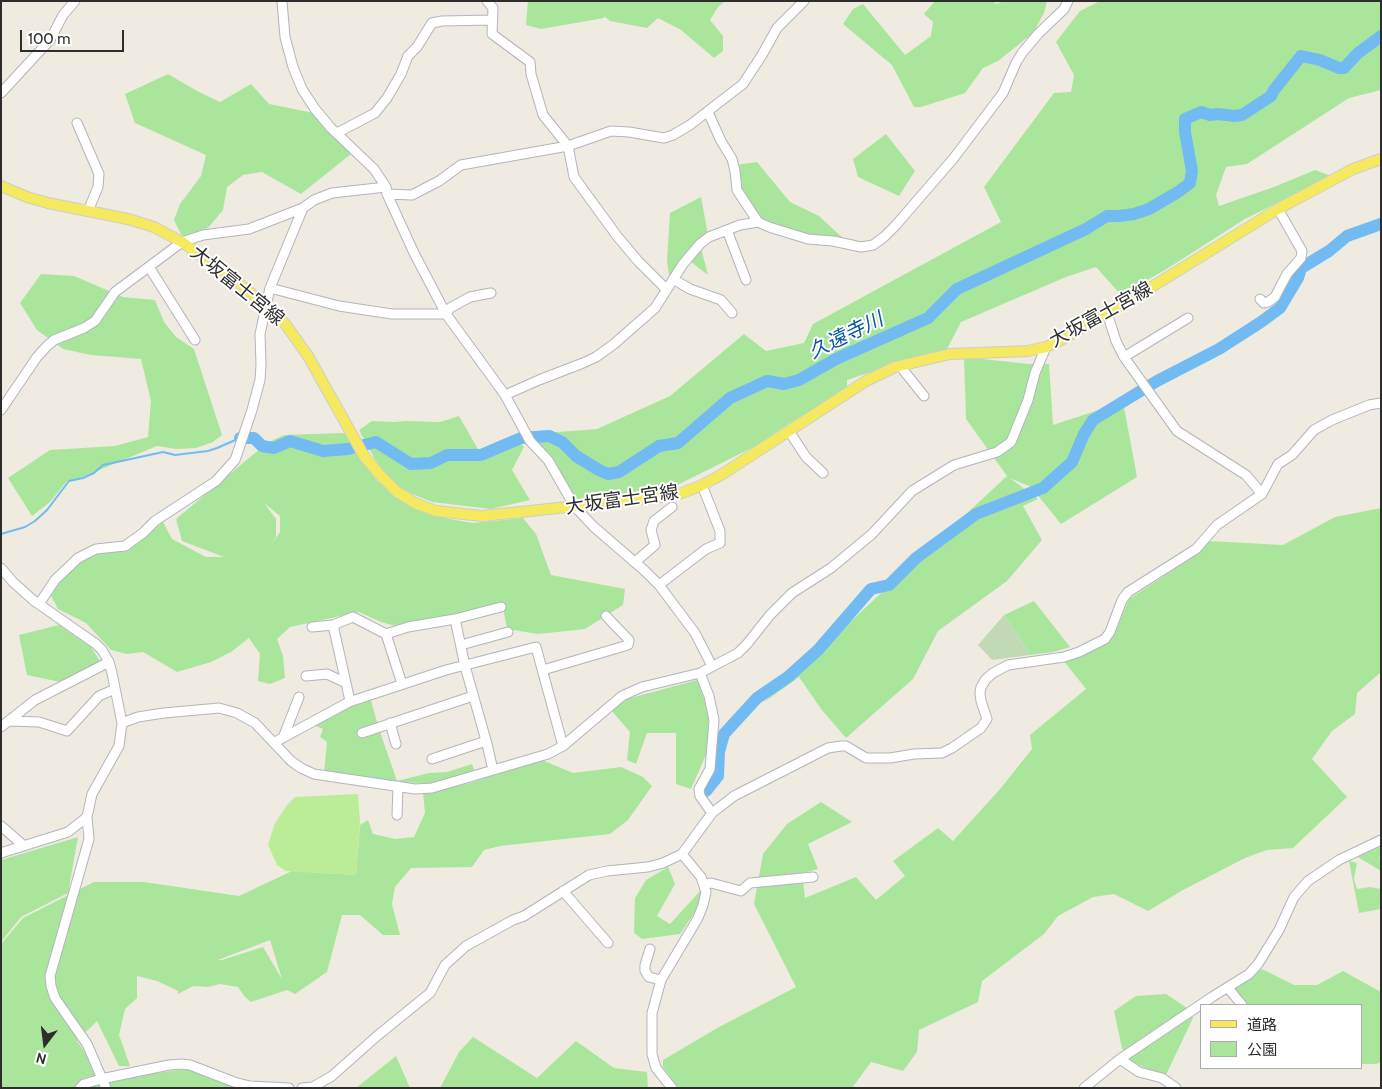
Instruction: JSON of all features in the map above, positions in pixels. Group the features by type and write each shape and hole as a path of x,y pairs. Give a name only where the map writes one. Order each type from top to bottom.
{"main road":[{"name":"大坂富士宮線","path":"1,186 27,197 48,203 128,219 154,227 182,242 266,305 286,325 308,356 364,456 398,492 416,503 436,511 482,516 682,493 702,485 866,382 900,366 950,354 1028,351 1046,347 1107,313 1278,210 1353,169 1381,159"}],"street":[{"path":"1,93 50,40 63,15 75,1"},
{"path":"282,1 285,37 299,82 315,109 331,128 374,169 386,190 414,253 446,314 505,395 528,437 548,460 575,506 594,527 635,562 659,586 696,633 712,666"},
{"path":"487,1 493,8 492,34 530,62 531,74 542,115 568,146 574,177 585,194 638,261 666,289"},
{"path":"1,410 37,357 47,346 54,340 84,328 95,321 115,292 182,242 202,235 249,229 303,208 314,200 332,193 386,190 412,195 439,181 461,165 568,146 611,131 664,138 673,135 708,112 743,84 777,28 804,1"},
{"path":"505,395 596,357 634,328 655,308 683,264 708,237 740,224 758,222 808,239 833,241 861,247 874,245 896,225 958,151 1003,93 1022,53 1038,34 1064,9 1068,1"},
{"path":"337,133 374,113 388,98 408,56 417,47 432,23 492,20"},
{"path":"708,112 721,141 732,158 737,190 758,222"},
{"path":"78,123 99,174 98,187 88,211"},
{"path":"39,604 55,580 78,558 96,549 125,546 143,533 155,521 216,481 235,460 260,380 260,334 270,288 303,208"},
{"path":"1260,299 1264,303 1275,297 1287,274 1301,258 1302,252 1278,210"},
{"path":"727,230 746,280"},
{"path":"149,267 195,340"},
{"path":"673,279 690,289 722,300 732,313"},
{"path":"270,288 339,306 385,313 446,314"},
{"path":"446,314 450,308 470,297 491,293"},
{"path":"1107,313 1116,342 1124,357 1176,431 1246,475 1262,494"},
{"path":"1124,357 1188,318"},
{"path":"122,723 138,717 164,712 220,708 237,713 255,723 279,740 291,761 314,774 415,789 432,788 548,754 563,746 622,696 642,687 700,673 738,653 770,615 792,593 831,568 872,534 912,491 954,465 997,452 1011,442 1046,347"},
{"path":"900,366 924,396"},
{"path":"302,1088 313,1087 332,1076 430,993 445,965 466,946 505,924 524,916 589,874 648,867 663,863 682,854 712,813 734,796 828,748 846,746 866,758 890,758 914,754 942,753 952,748 981,728 988,719 981,701 981,687 993,673 1008,665 1079,652 1105,639 1113,627 1122,600 1128,592 1196,549 1216,525 1262,494 1278,464 1292,455 1314,430 1344,415 1369,405 1381,403"},
{"path":"789,432 806,457 823,474"},
{"path":"659,586 706,549 720,543 720,530 702,485"},
{"path":"635,562 655,545 651,530 654,521 675,511 668,496"},
{"path":"1,568 26,594 102,650 109,662 122,723 119,746 92,794 87,817 89,839 50,976 55,998 87,1044 106,1088"},
{"path":"386,634 408,627 455,619 501,607"},
{"path":"543,670 628,645 629,640 606,616"},
{"path":"312,627 333,625 354,617 386,634 402,684"},
{"path":"455,619 465,666 493,770"},
{"path":"333,625 350,701"},
{"path":"461,645 508,632"},
{"path":"279,740 350,701 402,684 536,647 563,746"},
{"path":"1,727 35,700 109,662"},
{"path":"700,673 709,696 714,720 710,769 699,789 700,796 712,813"},
{"path":"306,676 327,674 346,683"},
{"path":"9,721 38,722 67,731 99,696 115,689"},
{"path":"362,732 473,696"},
{"path":"279,740 299,697"},
{"path":"390,723 396,744"},
{"path":"432,759 486,741"},
{"path":"397,815 398,786"},
{"path":"1,853 68,832 87,817"},
{"path":"1,826 23,845"},
{"path":"1204,1004 1249,974 1258,964 1279,930 1294,897 1308,881 1339,860 1381,840"},
{"path":"672,1088 656,1068 652,1054 652,1013 661,980 698,918 706,892 705,884 682,854"},
{"path":"705,884 711,883 741,891 750,883 813,878"},
{"path":"563,891 608,942"},
{"path":"650,949 645,971 649,977 661,980"},
{"path":"1228,988 1241,1004"},
{"path":"1084,1088 1120,1059 1200,1006"},
{"path":"1120,1059 1139,1072 1162,1078 1176,1088"},
{"path":"80,1088 84,1084 101,1079 182,1064 190,1064 234,1082 250,1086 289,1088"}],"green space":[{"path":"528,1 725,1 718,7 710,20 723,36 723,51 714,58 681,30 658,18 647,28 610,21 604,16 604,18 541,29 526,25"},
{"path":"935,1 995,1 995,4 1005,1 1047,1 1044,13 1033,33 998,61 983,68 965,93 921,107 914,107 892,65 843,24 853,9 863,4 905,55 931,36 933,22 924,14"},
{"path":"1100,1 1381,1 1381,90 1349,98 1247,164 1226,167 1216,195 1219,206 1274,187 1315,170 1331,176 1245,219 1165,270 1121,295 1096,267 1066,277 961,322 947,349 847,380 847,390 790,423 754,447 661,493 593,500 577,499 545,450 532,434 597,429 670,396 744,334 766,351 804,343 813,324 1001,222 984,187 1054,93 1071,92 1074,75 1056,42 1080,11"},
{"path":"168,74 220,102 251,84 269,104 319,114 351,154 301,194 262,172 243,175 227,187 223,210 208,228 182,236 174,220 180,204 201,176 206,155 135,123 125,94"},
{"path":"886,134 915,171 899,196 858,177 853,159"},
{"path":"757,162 790,202 819,216 845,240 808,239 760,223 737,190 736,165"},
{"path":"701,197 708,235 700,244 708,275 687,259 670,283 667,260 670,213"},
{"path":"41,274 74,276 123,297 155,300 164,322 176,337 194,349 222,435 213,442 196,448 176,449 157,446 80,478 67,481 50,502 32,516 8,478 50,450 115,446 148,437 151,401 141,359 91,355 63,349 37,330 20,303"},
{"path":"964,357 1029,364 1049,364 1053,425 1123,402 1137,477 1061,524 1031,487 1010,478 1038,499 1023,506 1042,540 1007,581 938,631 913,679 846,738 821,709 799,677 763,703 1007,476 966,419"},
{"path":"459,416 479,451 514,435 524,447 512,470 530,500 491,509 432,502 412,494 393,483 378,465 359,430 372,421 440,422"},
{"path":"344,433 377,481 412,505 444,518 473,523 523,518 536,534 551,575 625,589 623,605 585,629 538,634 507,629 503,607 399,627 381,622 359,612 290,627 277,639 283,656 285,678 270,684 258,681 260,654 249,638 231,652 211,662 177,672 143,652 127,654 111,650 86,623 58,609 51,596 73,567 94,553 128,551 163,522 172,539 206,557 224,557 182,541 176,519 267,443 284,435","holes":["264,503 280,516 280,532 271,545 276,537 276,519"]},
{"path":"1381,508 1381,672 1357,693 1355,714 1332,731 1312,759 1347,797 1293,848 1267,850 1245,858 1183,890 1148,911 1114,894 1093,897 1058,916 1044,934 982,981 978,1002 919,1030 917,1052 903,1071 871,1062 852,1088 679,1088 663,1067 663,1060 719,1027 796,987 754,904 763,854 787,824 821,802 852,822 808,844 818,869 802,873 805,898 856,877 876,900 905,876 893,861 938,828 953,841 1001,788 1032,749 1030,735 1086,689 1063,660 1083,655 1100,646 1114,635 1129,599 1193,557 1208,541 1283,545 1335,517"},
{"path":"1034,601 1070,647 1053,652 1030,655 1004,615"},
{"path":"1004,615 1030,655 992,660 978,645"},
{"path":"59,625 91,647 100,661 60,682 27,675 19,635"},
{"path":"697,680 708,708 708,750 691,789 676,784 676,733 647,733 636,764 627,760 630,732 611,710 627,699"},
{"path":"370,697 397,781 429,773 447,772 472,764 474,770 436,783 396,782 324,773 327,742 320,737 323,729 316,726 315,723 346,703"},
{"path":"542,760 573,773 621,767 643,777 652,786 628,820 610,834 500,846 484,850 472,867 411,868 395,887 392,904 400,935 383,935 360,915 342,915 327,972 295,994 287,990 251,1002 238,987 220,984 208,987 193,986 178,994 178,991 157,981 137,976 137,998 125,1009 119,1035 130,1066 119,1066 97,1021 77,1041 104,1080 178,1070 193,1070 240,1088 1,1088 1,944 23,918 94,882 144,882 239,896 292,871 356,875 360,825 368,820 373,834 395,839 414,837 425,813 423,793 470,783","holes":["270,940 282,979 263,947 218,960"]},
{"path":"358,794 360,822 356,875 286,871 277,865 268,845 275,823 295,797"},
{"path":"78,837 68,893 21,917 1,942 1,860"},
{"path":"1381,845 1379,858 1381,861 1381,871 1358,857 1358,854"},
{"path":"1349,861 1357,863 1354,879 1357,889 1370,887 1381,889 1381,909 1359,913"},
{"path":"668,867 675,884 657,916 670,924 701,890 699,906 680,934 642,939 634,933 635,898 646,880"},
{"path":"1262,969 1294,985 1317,985 1343,971 1381,992 1381,1062 1362,1064 1362,1004 1243,1004 1234,989"},
{"path":"1166,994 1190,1010 1193,1018 1165,1077 1130,1061 1122,1048 1114,1011 1136,996"},
{"path":"473,1037 537,1078 576,1041 614,1068 647,1072 648,1088 440,1088 459,1052"},
{"path":"396,1056 410,1088 356,1088"}],"waterway":[{"name":"久遠寺川","path":"240,438 254,438 262,446 274,448 290,441 323,451 348,449 376,442 411,464 431,463 447,455 481,455 521,438 549,436 562,442 576,456 599,470 608,474 619,472 659,446 678,443 730,398 767,381 784,384 799,380 836,359 928,318 957,289 1086,229 1107,216 1134,214 1149,209 1190,183 1192,171 1185,132 1185,119 1201,112 1210,115 1242,115 1271,96 1301,56 1344,68 1358,53 1381,36"},
{"path":"706,791 718,776 719,752 724,734 757,698 788,677 818,650 871,589 889,585 916,558 976,514 1043,488 1072,462 1084,434 1093,420 1157,381 1219,349 1261,322 1280,308 1298,278 1301,268 1329,251 1347,236 1381,224"},
{"path":"1,534 25,527 35,521 47,510 69,481 94,473 103,465 163,452 175,455 208,451 240,438"}]}
